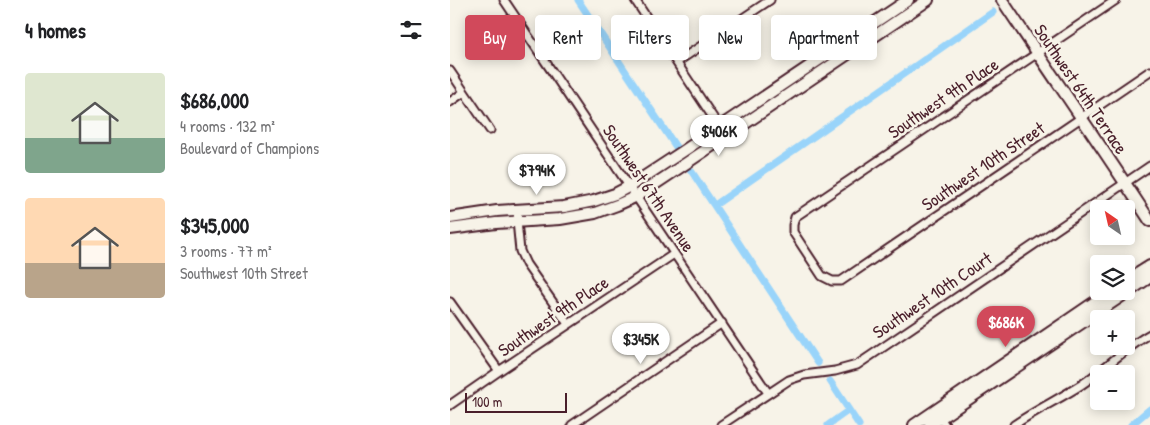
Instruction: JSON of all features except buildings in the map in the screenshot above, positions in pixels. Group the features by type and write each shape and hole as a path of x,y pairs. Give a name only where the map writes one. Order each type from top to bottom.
{"street":[{"name":"Southwest 67th Avenue","path":"504,0 768,392"},
{"path":"635,0 726,137"},
{"path":"677,62 770,0"},
{"path":"877,21 908,0"},
{"path":"877,35 928,0"},
{"name":"Southwest 64th Terrace","path":"1002,0 1150,221"},
{"name":"Southwest 9th Place","path":"832,281 822,276 793,232 796,217 1116,0"},
{"path":"450,229 579,204 615,194 719,128 819,60"},
{"path":"450,218 497,211 560,219 595,213 617,205 637,196 839,60"},
{"path":"450,71 490,130"},
{"name":"Southwest 10th Street","path":"832,281 841,281 1150,71"},
{"path":"450,102 464,92"},
{"name":"Southwest 10th Court","path":"721,425 768,392 789,380 804,375 835,371 857,365 1150,166"},
{"path":"518,215 520,251 526,264 568,324"},
{"name":"Southwest 9th Place","path":"450,405 674,254"},
{"path":"1135,275 1150,266"},
{"path":"914,425 937,421 1150,277"},
{"path":"937,421 1099,300"},
{"path":"450,302 499,371"},
{"path":"572,425 722,323"},
{"path":"1014,425 1080,386 1138,341 1150,334"}],"waterway":[{"path":"578,0 676,147"},
{"path":"715,205 993,12"},
{"path":"690,169 818,363"},
{"path":"830,381 849,410"},
{"path":"1131,425 1150,409"},
{"path":"828,425 849,410 859,425"}]}
